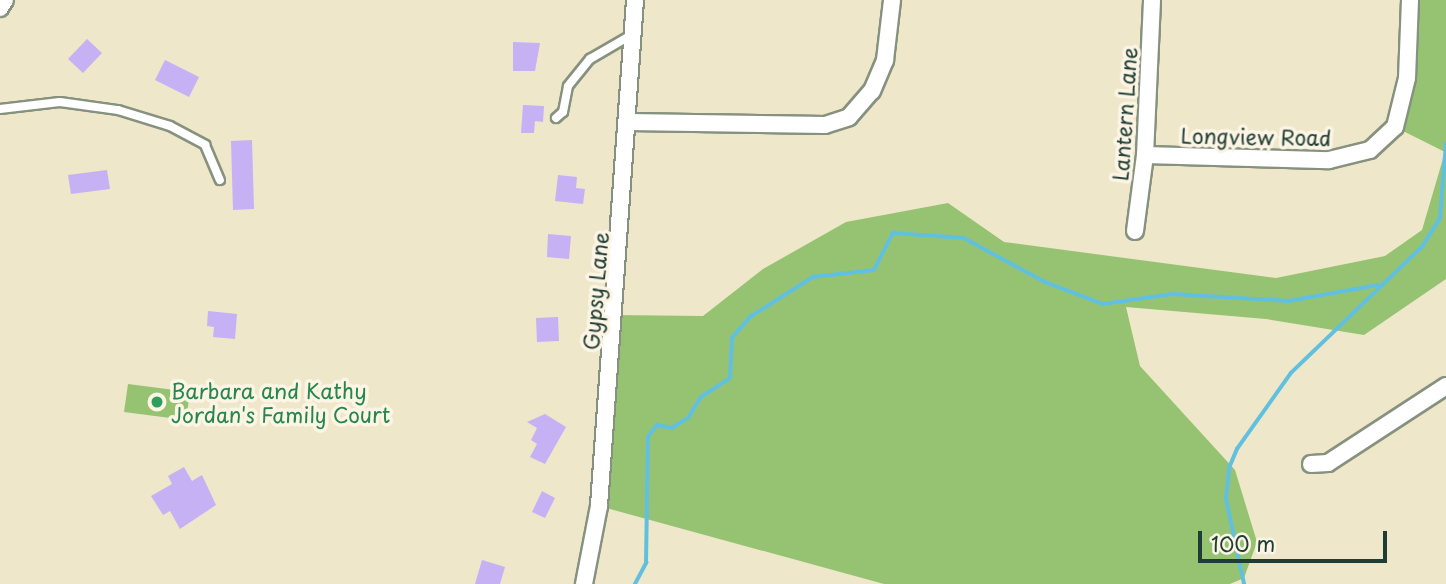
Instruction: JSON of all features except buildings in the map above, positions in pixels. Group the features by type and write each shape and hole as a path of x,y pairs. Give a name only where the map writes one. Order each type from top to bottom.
{"street":[{"name":"Gypsy Lane","path":"584,584 599,506 629,122 635,0"},
{"path":"629,122 825,125 849,117 872,91 885,60 892,0"},
{"name":"Lantern Lane","path":"1135,231 1145,155 1152,0"},
{"name":"Longview Road","path":"1145,155 1329,160 1370,150 1395,127 1407,78 1410,0"},
{"path":"1311,464 1328,463 1446,386"}],"lane":[{"path":"556,118 563,113 568,86 590,59 634,34"},
{"path":"0,109 60,102 118,110 170,126 205,145 220,180"}],"green space":[{"path":"1410,0 1446,0 1446,279 1364,335 1266,319 1126,307 1140,366 1235,470 1257,542 1244,578 1230,584 884,584 599,506 614,315 703,316 763,269 846,222 948,203 1004,242 1276,278 1385,256 1422,230 1445,152 1395,127"},
{"name":"Barbara and Kathy Jordan's Family Court","path":"128,384 190,392 186,420 124,412"}],"waterway":[{"path":"1244,584 1226,499 1229,468 1237,449 1291,373 1422,247 1440,218 1446,144"},
{"path":"635,584 646,563 648,437 657,425 672,428 688,418 701,397 730,378 732,338 750,317 813,277 874,270 893,233 964,238 1045,282 1103,304 1172,294 1289,301 1378,285"}],"place":[{"name":"Barbara and Kathy Jordan's Family Court","path":"157,402"}]}
